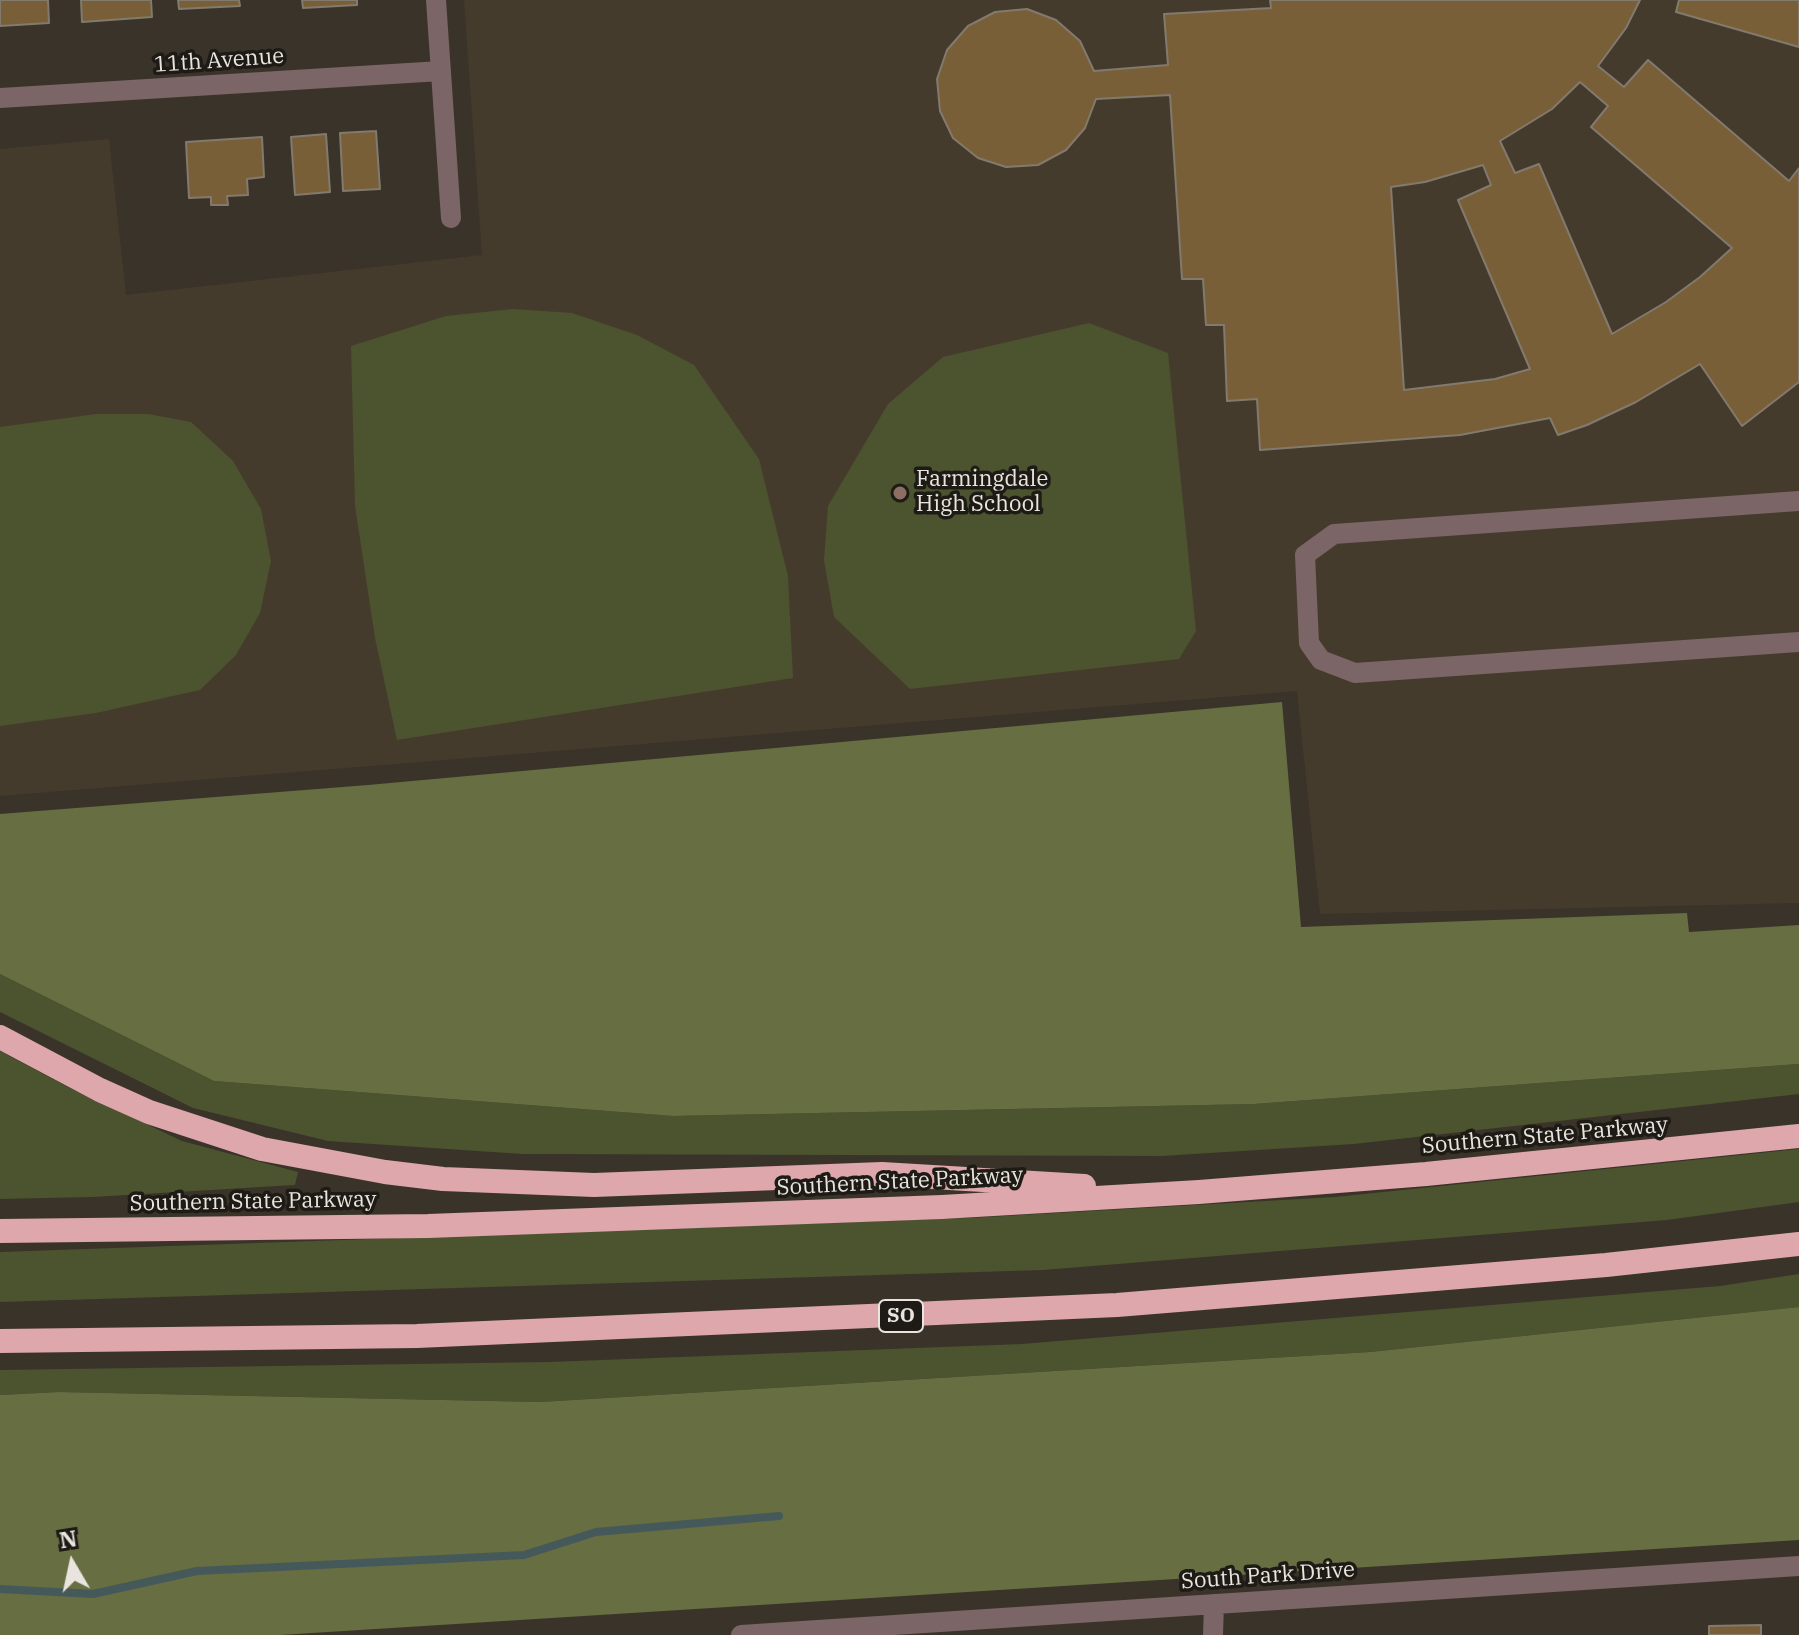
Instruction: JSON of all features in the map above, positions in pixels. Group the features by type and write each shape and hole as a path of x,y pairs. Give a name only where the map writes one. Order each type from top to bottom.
{"highway":[{"path":"0,1037 100,1090 176,1121 262,1149 385,1172 443,1179 594,1185 882,1174 1199,1192"},
{"name":"Southern State Parkway","path":"0,1231 459,1225 942,1207 1199,1192 1517,1166 1799,1136"},
{"name":"SO","path":"0,1341 417,1336 1117,1305 1591,1266 1799,1244"}],"street":[{"path":"436,0 451,218"},
{"name":"11th Avenue","path":"0,98 441,71"},
{"path":"1799,501 1334,534 1305,555 1309,643 1321,660 1355,673 1799,642"},
{"name":"South Park Drive","path":"741,1635 911,1629 1214,1604 1799,1566"},
{"path":"1213,1635 1214,1604"}],"shaded area":[{"name":"Farmingdale High School","path":"464,0 1799,0 1799,903 1320,914 1297,691 0,796 0,149 109,139 126,295 482,255"}],"green space":[{"path":"513,309 572,313 637,335 694,365 759,459 788,576 793,678 397,740 375,638 355,506 351,346 446,316"},
{"path":"1089,323 1168,353 1196,631 1179,659 910,689 834,617 824,560 828,506 888,404 943,357"},
{"path":"96,414 148,414 191,422 233,461 261,509 271,561 260,613 236,655 200,690 96,713 0,726 0,427"},
{"path":"1282,702 1301,927 1687,913 1689,932 1799,925 1799,1064 1254,1104 673,1116 214,1081 0,974 0,814 368,785"},
{"path":"0,974 214,1081 673,1116 1254,1104 1799,1064 1799,1094 1354,1144 1162,1156 522,1154 328,1141 193,1108 0,1012"},
{"path":"0,1051 182,1141 298,1172 295,1185 93,1197 0,1199"},
{"path":"1799,1149 1799,1202 1667,1220 1043,1270 0,1302 0,1252 969,1218 1335,1197"},
{"path":"1799,1274 1799,1307 1370,1352 540,1402 59,1392 0,1395 0,1370 549,1362 1022,1344 1720,1286"},
{"path":"1799,1307 1799,1540 280,1635 0,1635 0,1395 59,1392 540,1402 1370,1352"}],"building":[{"path":"0,0 48,0 49,23 0,26"},
{"path":"81,0 151,0 152,17 82,22"},
{"path":"178,0 239,0 240,6 179,9"},
{"path":"302,0 357,0 357,5 303,8"},
{"path":"1270,0 1640,0 1626,28 1598,66 1624,87 1648,60 1789,181 1799,168 1799,382 1742,426 1700,364 1636,402 1558,435 1550,418 1460,435 1260,450 1257,399 1227,401 1224,325 1206,325 1203,279 1182,279 1170,95 1096,99 1085,128 1066,150 1038,165 1006,167 978,158 953,138 940,111 937,79 947,50 968,26 995,12 1027,9 1056,20 1080,41 1094,71 1168,65 1164,14 1271,8","holes":["1580,82 1608,106 1591,127 1732,248 1666,302 1612,334 1539,164 1515,173 1500,141 1552,109","1483,165 1491,185 1458,200 1530,369 1495,379 1404,390 1391,187 1425,182"]},
{"path":"1679,0 1799,0 1799,47 1676,12"},
{"path":"376,131 380,189 343,191 340,133"},
{"path":"326,134 330,192 295,195 291,137"},
{"path":"262,137 264,177 247,179 248,195 227,196 228,205 211,205 211,197 189,198 186,142"},
{"path":"1761,1625 1761,1635 1709,1635 1709,1626"}],"waterway":[{"path":"0,1589 93,1594 197,1571 524,1555 596,1532 779,1516"}],"place":[{"name":"Farmingdale High School","path":"900,493"}]}
